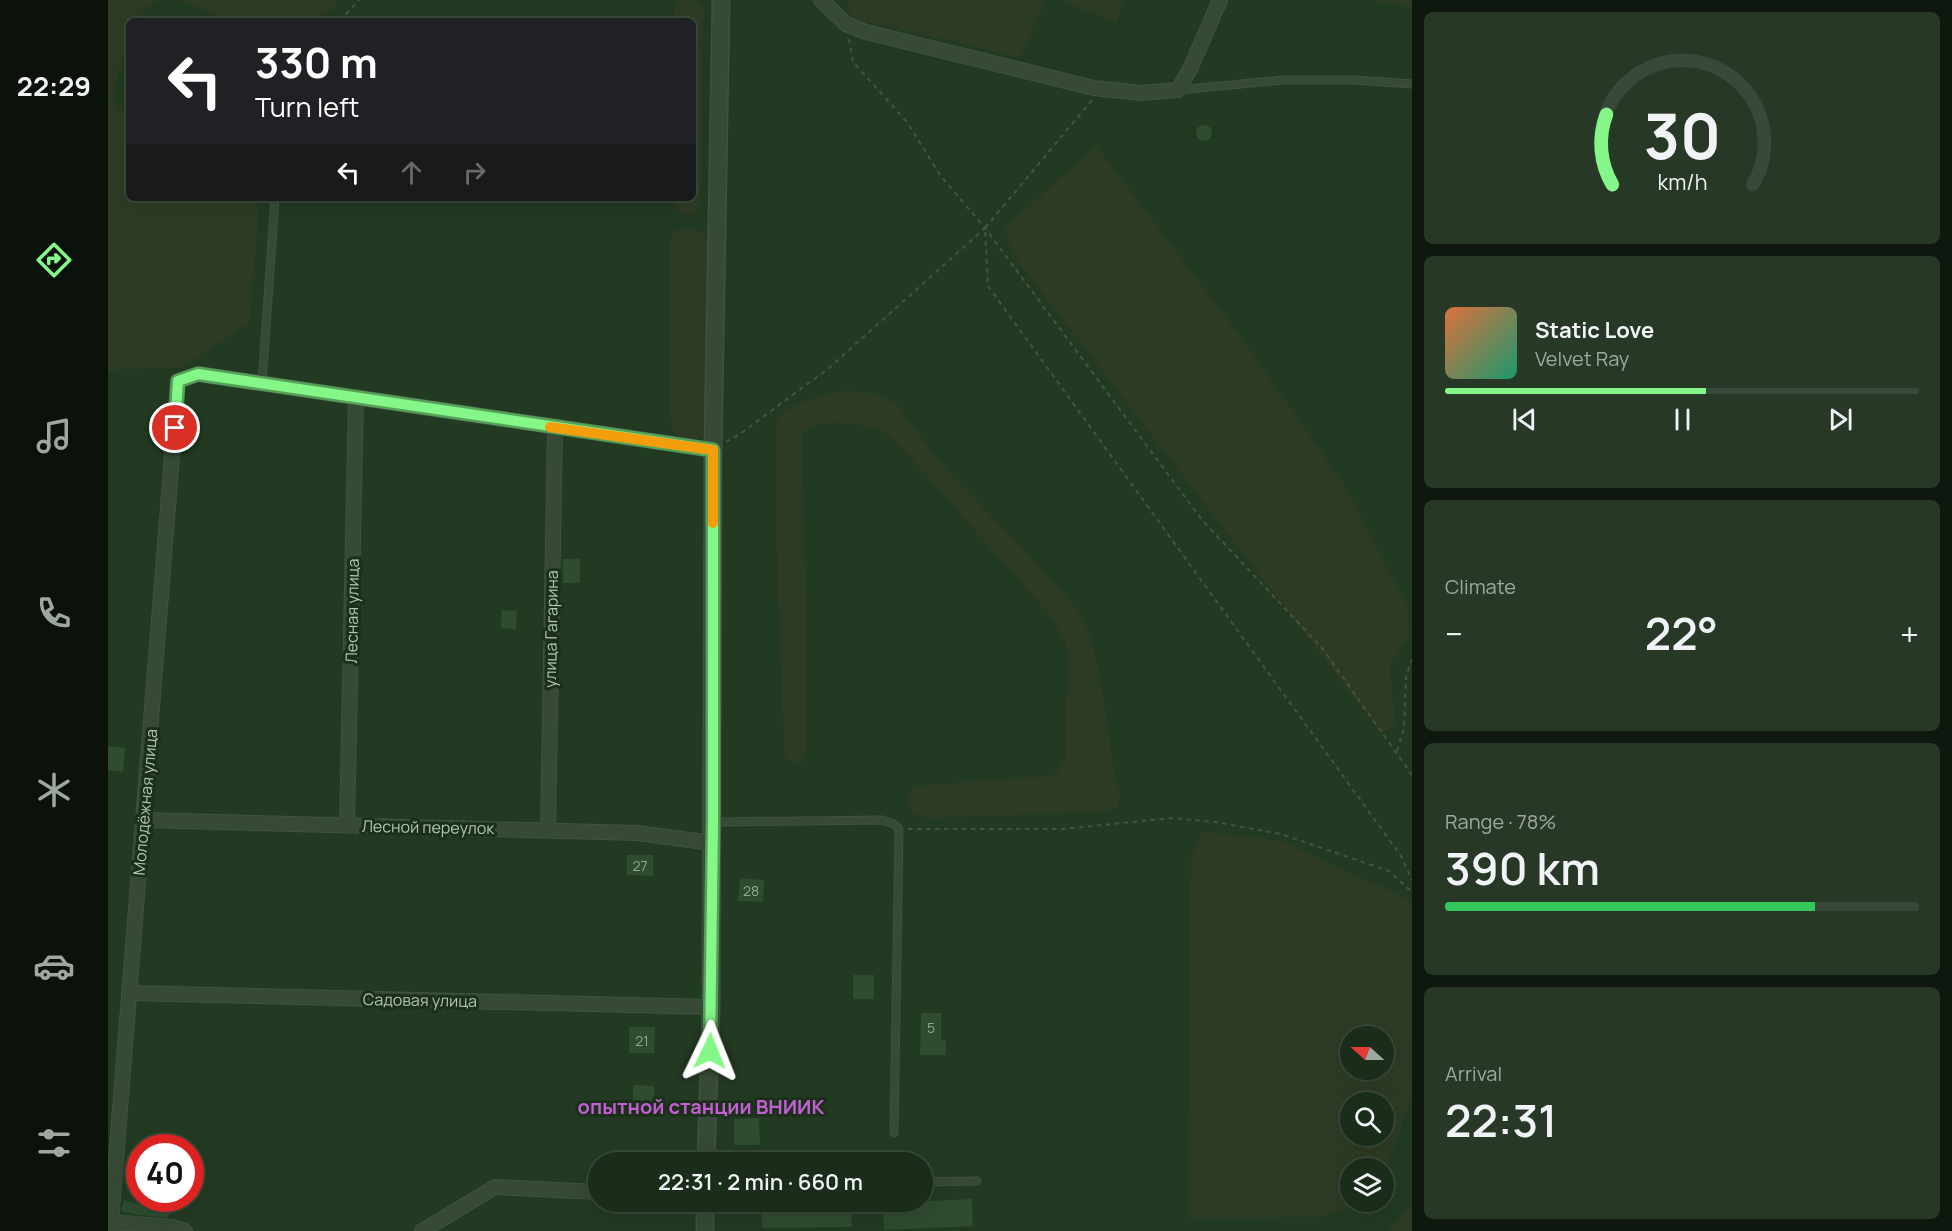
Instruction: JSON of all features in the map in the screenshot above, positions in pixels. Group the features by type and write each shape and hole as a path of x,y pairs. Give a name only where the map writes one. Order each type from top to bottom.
{"street":[{"path":"706,1152 711,1006 713,450 721,0"},
{"path":"821,0 846,24 866,32 1094,88 1141,93 1178,90 1190,69 1220,0"},
{"name":"Молодёжная улица","path":"109,1224 178,381 198,374 262,383"},
{"path":"262,383 713,450"},
{"name":"Лесная улица","path":"347,825 356,398"},
{"name":"улица Гагарина","path":"548,830 555,427"},
{"name":"Лесной переулок","path":"143,820 637,833 712,843"},
{"name":"Садовая улица","path":"129,993 711,1006"},
{"path":"422,1231 495,1187 588,1192"},
{"path":"705,1212 705,1231"},
{"path":"109,1224 172,1227 186,1231"}],"lane":[{"path":"1178,90 1282,80 1355,80 1412,84"},
{"path":"262,383 276,201"},
{"path":"713,822 882,820 894,824 899,829 894,1133"},
{"path":"933,1182 977,1181"}],"path":[{"path":"343,18 359,0"},
{"path":"846,24 853,62 907,122 940,175 985,228 1202,520 1322,648 1412,775"},
{"path":"713,450 740,434 829,368 985,228 1092,101 1094,88"},
{"path":"985,228 988,286 1401,856 1412,880"},
{"path":"1396,752 1404,728 1406,677 1412,659"},
{"path":"899,829 1063,829 1171,818 1215,822 1281,834 1389,871 1412,892"}],"green space":[{"path":"108,0 157,0 138,18 126,18 126,50 111,98 126,113 126,201 257,201 259,212 249,323 182,368 119,369 108,373"},
{"path":"178,0 338,0 337,5 321,18 226,18"},
{"path":"680,0 691,0 704,8 701,200 699,207 691,214 682,212 672,201 696,201 696,18 673,18 675,5"},
{"path":"847,0 1046,0 1020,57 852,18"},
{"path":"1061,0 1124,0 1117,23"},
{"path":"1371,0 1412,0 1412,8"},
{"path":"1096,146 1242,338 1349,492 1407,607 1409,636 1390,664 1395,725 1382,734 1011,252 1005,228"},
{"path":"690,227 699,231 707,240 706,423 703,435 695,441 680,438 673,432 670,413 670,244 673,232"},
{"path":"840,391 875,394 889,399 898,406 948,471 1063,591 1078,613 1086,626 1100,676 1120,794 1117,808 1105,812 928,818 916,814 908,806 908,795 913,786 1050,776 1057,771 1062,766 1066,754 1067,652 1062,634 1044,608 892,437 861,425 825,423 806,430 801,436 805,537 807,741 803,762 796,763 788,760 784,749 776,529 777,423 790,408"},
{"path":"1202,831 1282,841 1407,899 1412,905 1412,1098 1390,1158 1340,1158 1340,1210 1323,1217 1188,1218 1191,857"},
{"path":"1411,1204 1412,1231 1388,1231"}],"building":[{"path":"1201,125 1207,125 1212,133 1210,139 1201,141 1196,136 1196,130"},
{"path":"563,559 580,559 580,583 563,583"},
{"path":"502,610 517,611 516,629 501,628"},
{"path":"108,746 125,748 123,772 108,770"},
{"path":"627,855 653,855 653,876 627,875"},
{"path":"740,878 764,880 763,902 738,901"},
{"path":"853,975 874,975 874,999 853,999"},
{"path":"921,1013 941,1013 941,1040 946,1040 946,1055 920,1055"},
{"path":"629,1027 655,1027 654,1053 629,1053"},
{"path":"633,1085 654,1086 654,1107 633,1107"},
{"path":"759,1118 760,1145 734,1145 734,1119"},
{"path":"972,1199 973,1226 884,1230 883,1212 933,1212 933,1201"},
{"path":"124,1200 126,1201 126,1212 170,1212 168,1218 139,1215 121,1211"},
{"path":"761,1212 851,1212 852,1227 762,1228"}],"slow traffic":[{"path":"550,427 713,450 713,523"}],"district":[{"name":"опытной станции ВНИИК","path":"701,1106"}],"route":[{"path":"175,428 178,381 198,374 713,450 713,822 710,1051"}]}
